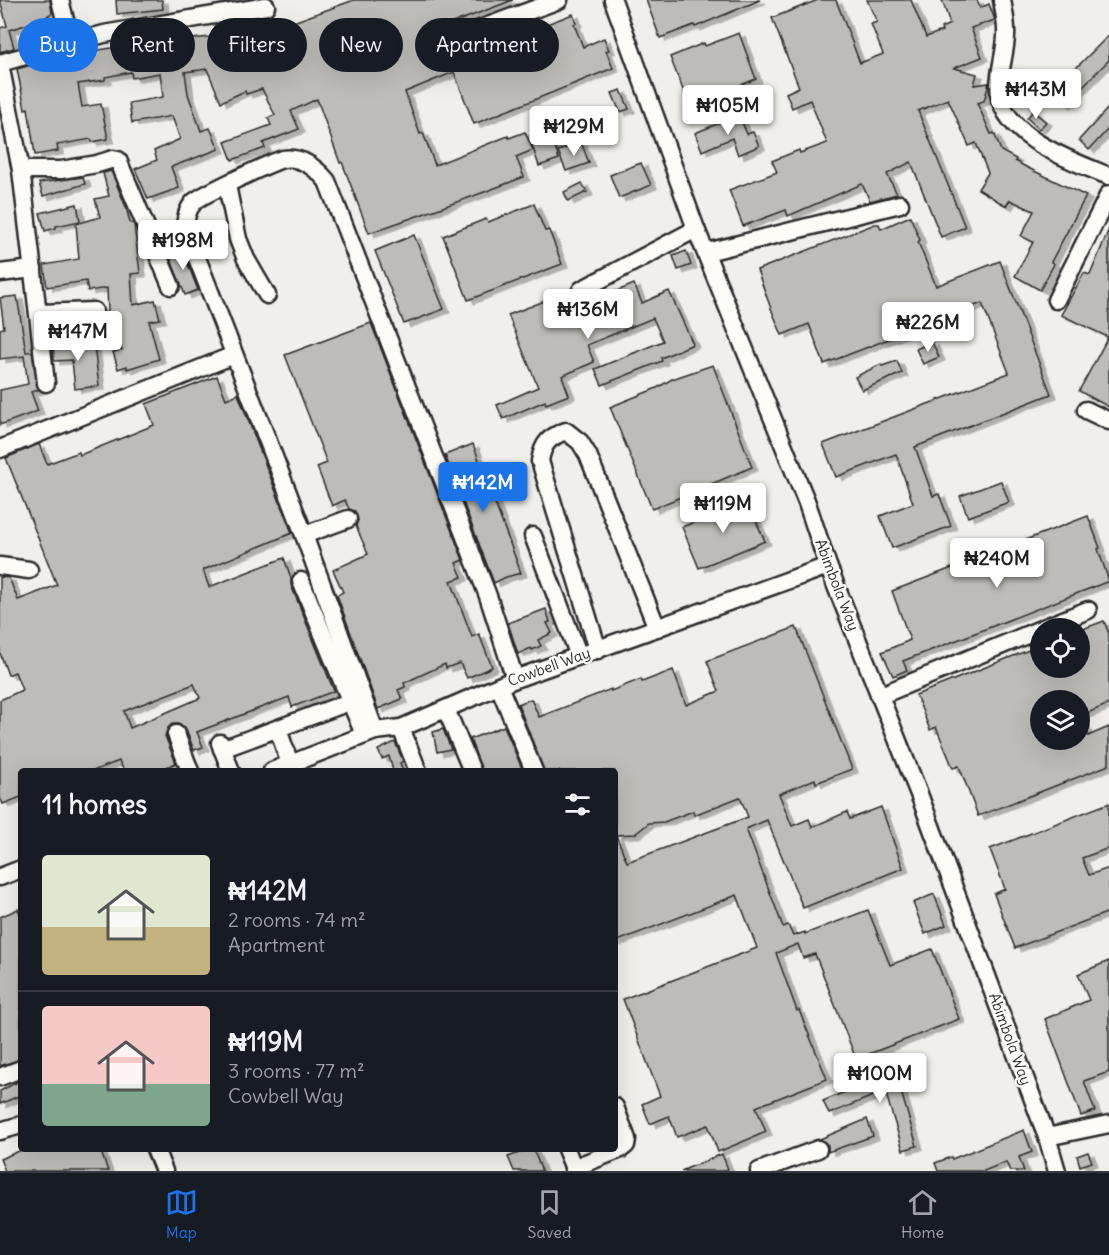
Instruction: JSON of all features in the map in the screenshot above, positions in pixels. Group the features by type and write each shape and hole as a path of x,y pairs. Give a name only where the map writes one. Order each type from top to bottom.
{"street":[{"path":"60,0 65,18"},
{"path":"510,18 559,0"},
{"name":"Abimbola Way","path":"613,0 696,229 807,503 828,566 919,794 1058,1171"},
{"path":"1002,0 1006,38 999,88 1000,100 1005,110 1019,130 1066,158 1109,176"},
{"path":"98,36 266,6"},
{"path":"18,59 0,64 21,170 46,383"},
{"path":"21,170 61,170 113,159 118,160 171,286"},
{"path":"370,733 304,535 185,227 186,212 196,200 267,165 284,159 305,162 319,171 327,180 488,596 515,679"},
{"path":"227,185 238,239 246,259 267,295"},
{"path":"1056,300 1109,195"},
{"path":"706,252 900,204"},
{"path":"581,290 696,229"},
{"path":"0,273 33,269"},
{"path":"39,312 94,311"},
{"path":"0,449 234,355"},
{"path":"1086,410 1109,421"},
{"path":"598,650 540,461 542,449 554,435 566,431 580,442 588,455 657,628"},
{"path":"304,535 348,519"},
{"path":"533,536 579,656"},
{"path":"0,566 29,570"},
{"name":"Cowbell Way","path":"280,768 370,733 401,728 515,679 828,566"},
{"path":"302,581 351,701 370,733"},
{"path":"1069,618 1088,610"},
{"path":"879,696 1030,634"},
{"path":"499,686 533,768"},
{"path":"230,768 221,746 278,729 351,701"},
{"path":"446,709 471,768"},
{"path":"401,728 417,768"},
{"path":"278,729 290,764"},
{"path":"176,734 189,768"},
{"path":"0,877 18,870"},
{"path":"0,1077 18,1070"},
{"path":"618,1115 627,1139 626,1144 618,1150"},
{"path":"1047,1137 1109,1124"},
{"path":"0,1131 18,1126"},
{"path":"759,1171 818,1149"},
{"path":"156,1152 164,1171"},
{"path":"567,1152 574,1170 614,1152"}],"building":[{"path":"0,0 50,0 52,13 47,16 48,18 18,18 18,27 9,30 14,48 0,52 0,28 7,26"},
{"path":"116,0 162,0 163,9 117,14"},
{"path":"354,0 513,0 466,18 415,18 415,72 454,72 405,92 420,134 423,133 435,165 508,136 509,138 525,132 533,150 516,157 524,177 369,233 317,99 291,111 299,129 263,143 265,148 232,160 225,142 271,125 268,118 275,115 262,89 246,94 245,91 221,102 208,72 307,72 307,18 304,18"},
{"path":"646,0 760,0 695,27 694,25 660,38"},
{"path":"818,0 836,0 860,63 883,54 871,24 877,22 867,0 911,0 926,37 942,31 941,28 950,24 942,0 977,0 980,8 989,4 995,20 971,28 982,57 954,68 977,74 974,85 989,83 984,101 977,103 1001,151 1026,167 1086,196 1051,262 1054,264 1040,290 1015,276 1033,242 1021,236 1034,211 1010,200 1006,206 978,189 988,173 976,143 969,146 948,99 918,111 965,227 941,237 911,162 887,174 897,194 870,201 862,184 788,216 786,210 743,226 729,190 777,172 772,161 799,150 800,153 827,143 810,100 792,108 786,93 799,87 772,18"},
{"path":"573,14 576,23 574,24 583,47 604,38 609,50 606,51 613,68 474,124 454,72 559,72 559,19"},
{"path":"739,33 756,79 689,105 670,57 704,43 705,46"},
{"path":"1109,35 1109,60 1065,104 1052,92"},
{"path":"207,37 207,69 195,71 195,39"},
{"path":"110,48 110,72 131,72 105,77 105,80 78,84 82,107 101,104 108,139 92,142 91,139 57,145 58,151 35,155 28,108 25,109 17,69 18,72 98,72 98,50"},
{"path":"131,72 185,72 188,94 201,131 210,128 219,149 171,167 179,188 148,199 135,169 157,160 154,151 180,139 172,116 132,123 129,103 163,97 160,73 132,78"},
{"path":"621,90 629,109 620,112 612,93"},
{"path":"1109,107 1109,128 1089,150 1079,140"},
{"path":"1033,111 1046,122 1039,129 1027,118"},
{"path":"739,115 747,134 753,132 759,146 738,155 732,138 702,151 695,133"},
{"path":"552,139 559,159 539,166 532,145"},
{"path":"581,142 589,163 566,171 558,151"},
{"path":"641,163 651,185 619,198 610,175"},
{"path":"111,171 130,223 134,224 140,273 131,274 133,305 155,300 160,319 149,321 159,359 127,369 127,366 118,369 113,352 122,350 115,330 107,332 102,317 108,312 107,288 88,291 86,281 47,287 44,265 79,259 76,224 100,217 95,199 109,196 103,173"},
{"path":"83,177 85,184 43,196 39,183"},
{"path":"582,183 587,192 568,201 564,192"},
{"path":"77,204 80,221 45,231 40,213"},
{"path":"534,204 545,231 549,230 562,264 468,300 443,236"},
{"path":"910,216 936,286 1000,261 1051,394 915,447 933,496 939,494 951,526 892,548 880,516 913,503 896,454 836,477 823,444 1009,373 982,303 824,364 809,324 782,335 757,270 875,224 879,224 881,229"},
{"path":"1109,229 1109,407 1079,391 1108,337 1061,315 1084,273 1090,275"},
{"path":"414,235 444,309 404,324 375,251"},
{"path":"181,247 198,290 185,295 168,252"},
{"path":"686,251 691,265 678,270 673,256"},
{"path":"634,284 642,303 669,291 693,344 661,358 662,361 602,385 595,369 663,341 653,318 587,345 594,362 562,376 569,395 546,404 545,401 503,419 497,405 538,387 508,315 568,292 574,309"},
{"path":"17,296 26,352 32,352 38,390 31,392 38,411 0,425 0,390 28,384 24,356 0,359 0,329 4,328 0,298"},
{"path":"371,323 463,560 456,563 462,577 451,581 472,637 479,634 492,667 467,678 460,663 446,668 445,664 404,683 405,687 398,690 402,699 378,709 337,595 343,592 333,570 368,554 356,526 358,520 355,511 349,509 345,500 332,506 317,467 327,463 285,355"},
{"path":"63,334 64,348 94,345 99,386 75,389 72,360 54,361 53,335"},
{"path":"932,342 939,357 923,364 916,349"},
{"path":"897,361 902,373 862,390 855,377 881,364 882,366"},
{"path":"713,365 752,467 652,509 610,407 657,388 672,379"},
{"path":"217,376 226,399 238,394 292,533 203,570 209,587 284,558 291,585 334,691 292,707 289,697 197,732 203,747 194,750 185,727 172,724 165,736 176,763 164,768 122,768 119,761 101,768 18,768 18,798 3,804 0,797 0,700 22,690 15,672 8,675 0,653 0,577 9,578 18,600 57,585 6,458 39,444 47,464 79,452 80,455 154,425 146,404","holes":["194,684 200,698 130,728 124,711"]},
{"path":"473,444 521,573 494,583 445,455"},
{"path":"1001,481 1009,502 968,517 960,496"},
{"path":"747,501 765,541 699,568 682,527"},
{"path":"1088,516 1109,581 903,661 907,670 893,676 882,652 910,640 892,591"},
{"path":"546,609 550,622 547,623 552,633 538,640 541,646 518,654 508,623"},
{"path":"1104,621 1109,634 1109,704 1090,712 1090,690 1030,690 1030,750 1090,750 1090,735 1109,727 1109,765 978,816 959,766 953,768 936,727 930,730 916,695 1030,649 1030,678 1090,678 1090,626"},
{"path":"796,627 852,769 816,783 815,779 779,794 792,826 809,819 812,827 847,812 850,819 881,807 903,868 803,908 767,820 746,829 783,927 788,925 793,936 805,932 805,934 868,910 890,965 932,949 959,1019 856,1059 815,954 803,958 798,944 776,953 797,1011 799,1010 827,1079 756,1107 766,1132 718,1152 708,1125 677,1137 669,1116 650,1124 642,1104 660,1096 623,999 757,948 737,895 618,941 618,840 627,862 748,817 740,797 694,815 693,811 664,822 649,823 635,834 618,835 618,768 543,768 518,704 531,699 539,717 611,689 611,691 641,679 642,682 673,670 686,705 719,691 707,661"},
{"path":"504,726 522,768 481,768 470,739"},
{"path":"443,729 451,749 437,752 433,732"},
{"path":"395,742 403,761 400,763 402,768 392,768 389,756 382,759 378,750"},
{"path":"1109,803 1109,848 1082,858 1089,875 1109,868 1109,912 1015,948 994,894 1005,889 990,849"},
{"path":"934,894 946,925 925,934 913,903"},
{"path":"18,909 18,1060 0,1066 0,917"},
{"path":"1109,961 1109,1072 1084,1081 1095,1111 1081,1116 1045,1019 1089,1000 1078,974"},
{"path":"895,1071 917,1146 903,1150 885,1091 829,1114 823,1101"},
{"path":"18,1082 18,1096 0,1104 0,1091"},
{"path":"867,1119 873,1136 828,1152 828,1145 820,1139"},
{"path":"1024,1130 1032,1152 1019,1157 1024,1171 1010,1171 1006,1162 984,1171 938,1171 935,1163 951,1157 952,1159"},
{"path":"18,1152 101,1152 108,1171 5,1171 0,1159"},
{"path":"522,1152 534,1152 542,1171 514,1171 508,1157"},
{"path":"1088,1152 1092,1162 1080,1166 1077,1156"},
{"path":"722,1154 728,1169 681,1171"}]}
